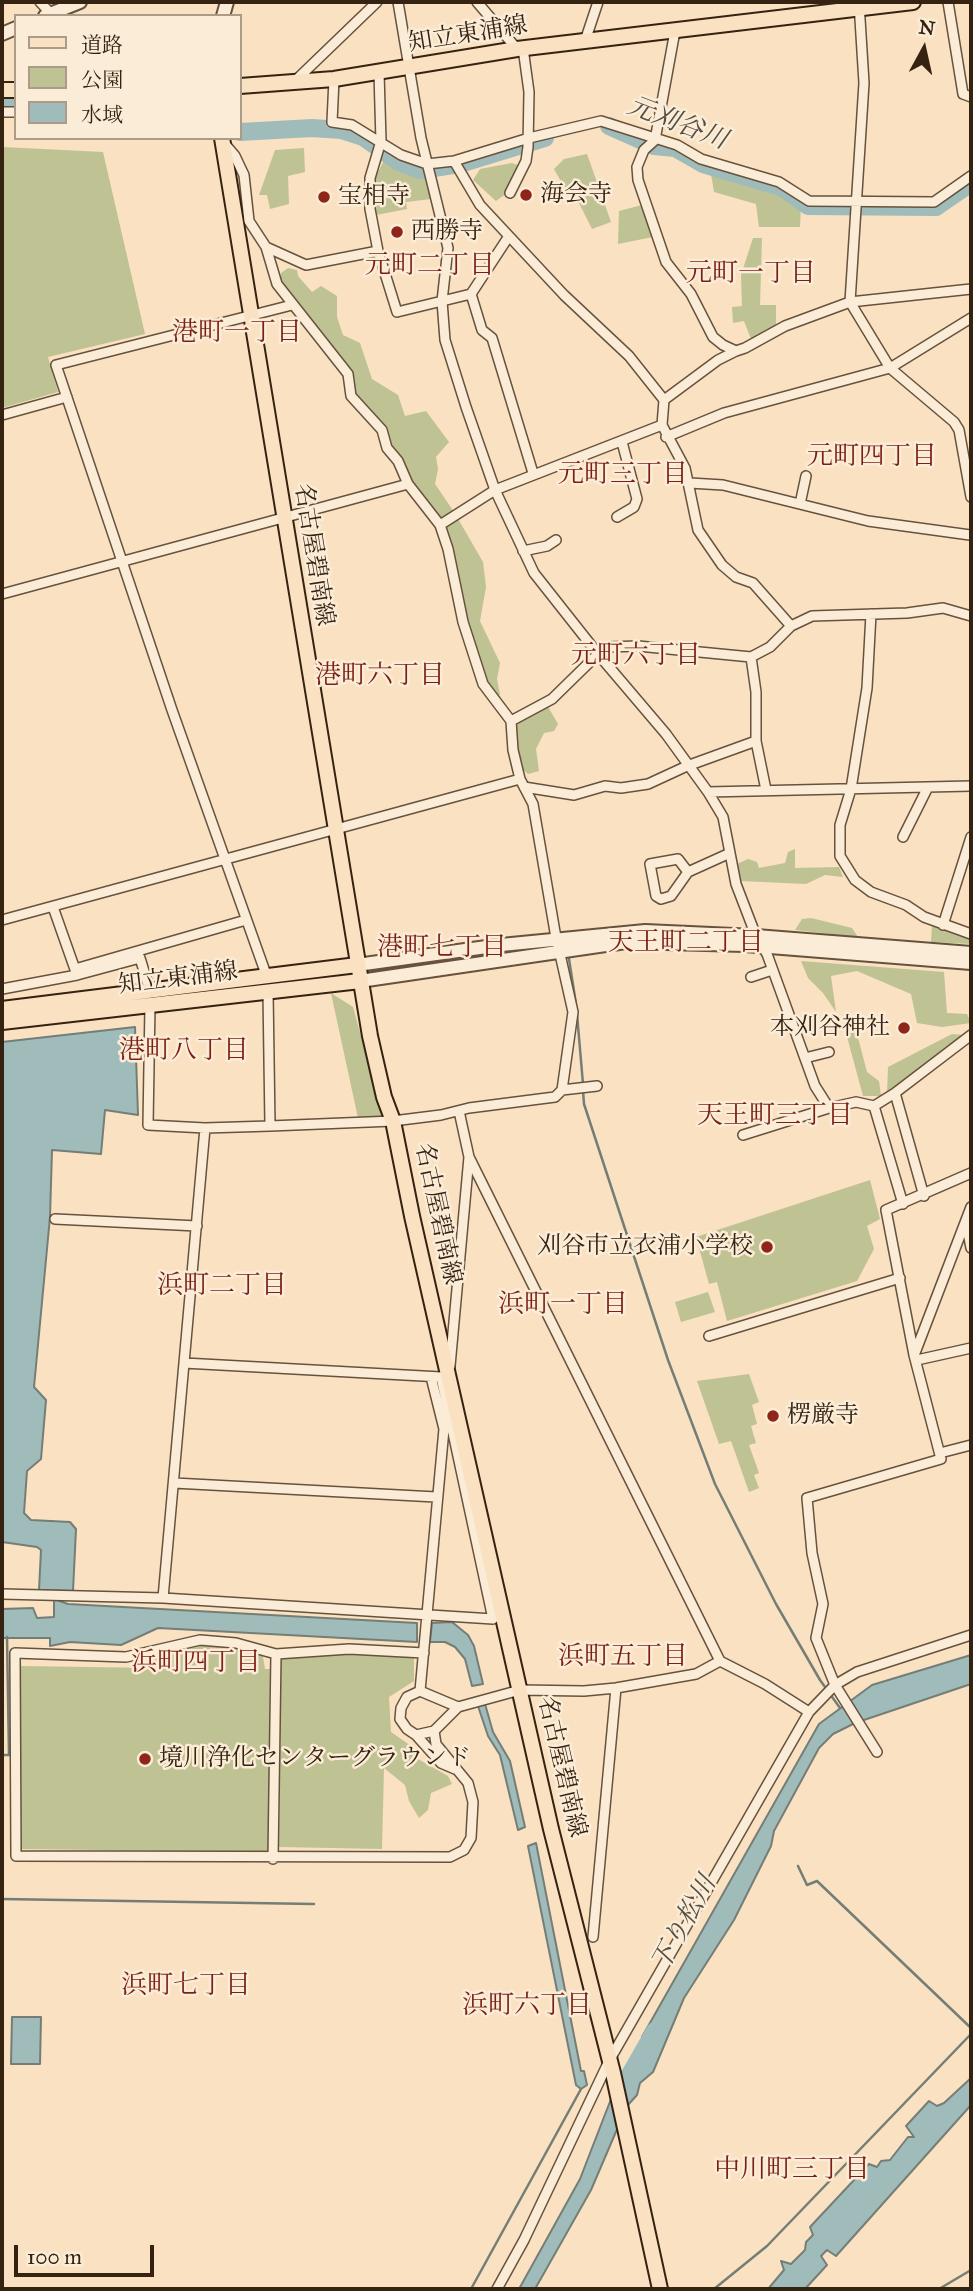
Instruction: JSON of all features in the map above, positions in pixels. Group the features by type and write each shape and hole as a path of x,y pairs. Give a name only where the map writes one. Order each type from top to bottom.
{"main road":[{"name":"知立東浦線","path":"242,86 334,79 520,48 675,31 859,5 913,2"},
{"name":"名古屋碧南線","path":"222,140 360,981 384,1097 393,1121 412,1216 520,1690 611,2067 660,2289"},
{"name":"知立東浦線","path":"267,984 357,965"},
{"name":"知立東浦線","path":"7,1015 267,984 360,981"}],"street":[{"path":"52,14 80,2"},
{"path":"293,83 377,2"},
{"path":"398,2 427,168 447,248 442,301 445,340 495,489 534,573 666,734 723,817 736,884 772,970 814,1086 829,1108"},
{"path":"477,2 520,48 529,92 526,162 510,193"},
{"path":"585,41 598,2"},
{"path":"948,2 963,94 971,97"},
{"path":"859,5 864,83 854,206 850,302 890,368 954,422 968,449 971,497"},
{"path":"675,31 655,140 644,150 637,167 638,180 666,262 691,294 713,337 736,351"},
{"path":"379,73 381,142 370,178 370,209 378,251 397,312 471,294 509,236"},
{"path":"334,79 332,122 352,125 427,168 601,121 677,145 701,159 779,182 810,201 854,206 934,202 971,176"},
{"path":"2,989 140,958 150,998 148,1125 205,1128 393,1121 555,1097 562,1090 573,1012 533,804 522,783 513,750 511,722 483,684 463,622 449,549 440,525 408,484 398,461 387,448 382,430 351,396 348,373 277,284 266,247 249,221 244,176 235,156 222,140"},
{"path":"455,162 467,187 509,236 564,295 629,356 664,400 662,425 666,437 685,468 698,530 722,565 736,577 754,583 790,626"},
{"path":"266,247 306,265 378,251"},
{"path":"664,400 718,360 830,307 850,302 971,289"},
{"path":"471,294 482,330 492,338 533,473"},
{"path":"270,1126 267,984 56,365 292,305"},
{"path":"666,437 724,413 890,368 971,318"},
{"path":"2,415 67,397"},
{"path":"440,525 495,489 662,425"},
{"path":"617,517 634,507 637,499 622,442"},
{"path":"800,504 806,476"},
{"path":"690,483 723,485 868,521 971,536 971,524"},
{"path":"2,594 408,484"},
{"path":"523,551 547,546 556,540"},
{"path":"511,722 552,699 608,647 638,646 751,657 770,647 790,626 813,616 943,608 971,616"},
{"path":"871,614 867,688 851,789 841,825 840,856 845,869 871,892 906,905 943,925 971,934"},
{"path":"751,657 756,692 756,741 766,790"},
{"path":"2,920 335,829 522,783 574,795 605,786 621,788 648,784 687,766 756,741"},
{"path":"708,792 971,786"},
{"path":"903,837 928,787"},
{"path":"943,925 971,837"},
{"path":"688,872 678,859 650,864 656,896 661,899 671,896 688,872 730,853"},
{"path":"53,907 76,972"},
{"path":"76,972 246,920"},
{"path":"759,941 971,963"},
{"path":"357,965 558,944 626,942 759,941 971,953"},
{"path":"360,981 558,944"},
{"path":"751,977 772,970"},
{"path":"743,1135 856,1102 874,1106 971,1035"},
{"path":"805,1058 829,1052"},
{"path":"562,1090 593,1087"},
{"path":"895,1093 923,1196"},
{"path":"874,1106 903,1204"},
{"path":"459,1111 469,1157 720,1661 765,1684 809,1713"},
{"path":"163,1598 205,1128"},
{"path":"449,1371 469,1157"},
{"path":"877,1752 837,1688 816,1638 823,1604 812,1553 807,1498 941,1459 916,1357 886,1210 971,1173"},
{"path":"916,1357 971,1207"},
{"path":"55,1219 197,1226"},
{"path":"966,1221 971,1248"},
{"path":"709,1336 900,1278"},
{"path":"916,1357 971,1348"},
{"path":"2,1594 163,1598 493,1619 441,1377 184,1363"},
{"path":"420,1691 444,1429 431,1377"},
{"path":"940,1453 971,1446"},
{"path":"174,1483 436,1497"},
{"path":"497,2289 611,2067 809,1713 857,1672 971,1635"},
{"path":"424,1653 349,1649 276,1654 236,1643 200,1640 126,1657 15,1653 16,1856 273,1859 450,1857 464,1850 471,1838 473,1802 468,1783 436,1744 434,1731"},
{"path":"273,1859 276,1654"},
{"path":"416,1735 434,1731 458,1707 520,1690 584,1691 616,1688 696,1674 720,1661"},
{"path":"593,1937 616,1688"},
{"path":"457,1769 441,1763 400,1719 401,1708 407,1697 420,1691 458,1707"}],"green space":[{"path":"3,147 103,152 145,334 48,357 58,392 2,408"},
{"path":"304,148 305,172 288,176 289,204 270,209 267,195 259,195 275,150"},
{"path":"587,154 611,222 592,229 576,197 563,185 554,169 564,159"},
{"path":"385,159 405,173 425,177 431,199 406,202 407,209 376,215 374,179"},
{"path":"512,163 520,166 507,193 496,201 473,180 480,169"},
{"path":"711,174 776,193 801,205 800,227 759,227 756,204 714,192"},
{"path":"642,205 653,237 618,244 619,211"},
{"path":"753,238 762,238 760,305 776,305 776,328 751,339 744,321 733,323 732,307 742,306 741,275"},
{"path":"288,268 297,270 298,276 312,292 321,286 337,296 337,317 343,335 360,343 372,379 398,395 405,416 426,411 449,442 436,457 438,469 435,484 454,512 440,521 410,482 399,459 353,394 350,372 279,282 281,273"},
{"path":"457,517 483,562 486,587 480,621 500,663 497,679 500,695 496,697 485,684 465,621 443,526"},
{"path":"547,705 558,724 554,731 544,733 536,749 539,771 528,774 521,768 514,723"},
{"path":"795,849 795,868 839,867 843,877 825,875 806,884 741,881 737,864 748,859 757,862 759,868 785,863 788,852"},
{"path":"811,918 852,928 858,937 795,930 802,919"},
{"path":"932,925 971,937 971,944 931,942"},
{"path":"801,961 944,972 947,1013 967,1014 971,1023 942,1027 917,1023 911,994 857,971 831,976 836,1012 808,978"},
{"path":"331,993 353,1007 383,1116 358,1118"},
{"path":"856,1030 867,1072 879,1081 881,1096 863,1096 846,1033"},
{"path":"952,1034 965,1035 887,1094 888,1067"},
{"path":"870,1180 880,1219 867,1226 874,1249 857,1281 727,1321 717,1282 709,1284 696,1237"},
{"path":"708,1292 715,1312 681,1322 675,1302"},
{"path":"749,1374 759,1402 752,1405 757,1424 751,1426 756,1443 749,1445 759,1473 754,1475 759,1488 749,1492 731,1441 719,1444 697,1381"},
{"name":"境川浄化センターグラウンド","path":"200,1640 262,1651 265,1669 270,1669 269,1852 19,1849 20,1666 156,1668 153,1661 154,1651"},
{"path":"414,1652 414,1681 389,1697 391,1732 414,1748 418,1759 448,1776 452,1784 431,1793 428,1810 419,1818 409,1801 405,1785 384,1768 382,1849 279,1847 281,1654"}],"water":[{"path":"135,1027 138,1115 105,1110 101,1154 52,1150 50,1217 34,1387 46,1400 41,1459 27,1471 24,1513 31,1520 70,1522 76,1529 73,1591 39,1590 41,1550 37,1547 2,1542 2,1042"},
{"path":"54,1599 68,1604 417,1623 417,1642 158,1628 121,1645 70,1642 50,1646 50,1638 2,1638 2,1609 33,1608 37,1618 54,1617"},
{"path":"452,1622 468,1635 474,1646 483,1684 472,1686 465,1659 455,1647 445,1642 430,1642 432,1623"},
{"path":"971,1655 971,1684 855,1723 833,1734 819,1748 774,1831 771,1846 734,1920 684,1998 653,2072 640,2083 637,2095 627,2106 591,2190 535,2289 519,2289 580,2179 611,2099 625,2078 640,2065 644,2056 642,2037 819,1724 872,1685"},
{"path":"485,1704 493,1732 510,1761 525,1827 518,1830 500,1755 488,1736 478,1706"},
{"path":"536,1843 581,2071 584,2071 587,2085 581,2089 576,2085 528,1846"},
{"path":"12,2017 41,2017 40,2064 11,2064"},
{"path":"971,2078 971,2105 836,2256 827,2250 821,2256 827,2265 805,2289 768,2289 784,2270 781,2261 791,2264 805,2250 806,2242 813,2235 810,2227 869,2164 877,2167 881,2161 890,2160 908,2137 914,2137 906,2126 929,2101 937,2106 944,2103"}],"waterway":[{"name":"元刈谷川","path":"2,106 14,106"},
{"name":"元刈谷川","path":"609,126 654,146 675,148 703,164 781,187 808,206 936,207 971,183"},
{"name":"元刈谷川","path":"242,132 312,128 341,130 363,137 397,161 420,170 460,164 545,138"},
{"path":"569,959 576,1004"},
{"path":"577,1014 583,1084"},
{"path":"583,1091 584,1104 668,1360 715,1484 776,1604 820,1680 840,1708"},
{"path":"2,1755 9,1755 7,1637"},
{"path":"798,1866 807,1885 817,1881 971,2028"},
{"path":"2,1899 314,1904"},
{"name":"下り松川","path":"620,2092 655,2031"},
{"path":"714,2289 767,2246 971,2034"},
{"path":"471,2289 581,2089"},
{"path":"939,2289 971,2270"}],"place":[{"name":"海会寺","path":"526,195"},
{"name":"宝相寺","path":"324,197"},
{"name":"西勝寺","path":"397,232"},
{"name":"本刈谷神社","path":"904,1028"},
{"name":"刈谷市立衣浦小学校","path":"767,1247"},
{"name":"楞厳寺","path":"773,1416"},
{"name":"境川浄化センターグラウンド","path":"145,1759"}],"district":[{"name":"元町二丁目","path":"430,267"},
{"name":"元町一丁目","path":"751,275"},
{"name":"港町一丁目","path":"237,334"},
{"name":"元町四丁目","path":"872,458"},
{"name":"元町三丁目","path":"623,476"},
{"name":"元町六丁目","path":"636,657"},
{"name":"港町六丁目","path":"380,677"},
{"name":"天王町二丁目","path":"686,944"},
{"name":"港町七丁目","path":"442,949"},
{"name":"港町八丁目","path":"184,1052"},
{"name":"天王町三丁目","path":"775,1117"},
{"name":"浜町二丁目","path":"222,1287"},
{"name":"浜町一丁目","path":"563,1306"},
{"name":"浜町五丁目","path":"623,1658"},
{"name":"浜町四丁目","path":"196,1664"},
{"name":"浜町七丁目","path":"186,1987"},
{"name":"浜町六丁目","path":"527,2007"},
{"name":"中川町三丁目","path":"792,2171"}]}
